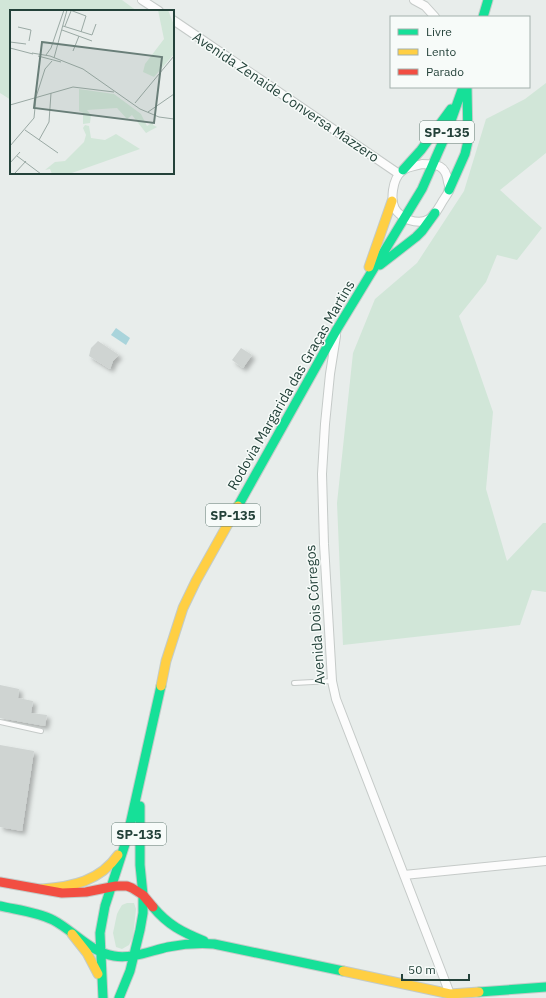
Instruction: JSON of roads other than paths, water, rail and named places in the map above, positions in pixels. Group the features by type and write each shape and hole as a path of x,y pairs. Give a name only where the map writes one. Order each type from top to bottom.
{"main road":[{"path":"483,16 488,0"},
{"name":"Rodovia Margarida das Graças Martins","path":"103,995 100,933 102,920 105,906 127,838 166,661 183,608 200,574 337,329 422,189 447,132 463,88"},
{"path":"450,190 465,154 468,141 467,88"},
{"path":"401,172 421,150 459,99"},
{"path":"392,201 369,267 371,274 416,237 435,213"},
{"name":"Rodovia Margarida das Graças Martins","path":"119,998 130,971 143,913 139,824 142,772"},
{"path":"42,889 72,885 82,882 102,872 114,862 127,838"},
{"path":"0,882 62,893 74,893 127,886 143,895 168,923 184,933 214,944 451,996 546,987"},
{"path":"0,906 46,917 94,948 112,956 134,955 182,944 214,944"},
{"path":"72,934 85,948 93,961 98,973 103,995"}],"street":[{"path":"142,0 157,10"},
{"path":"414,0 425,6 434,16"},
{"name":"Avenida Zenaide Conversa Mazzero","path":"174,21 401,172"},
{"path":"422,164 433,164 442,168 446,173 450,190 435,213 428,220 414,222 400,215 395,208 392,201 393,184 401,172 422,164"},
{"name":"Avenida Dois Córregos","path":"337,329 330,374 322,474 324,544 332,682 336,699 451,996"},
{"path":"404,875 546,861"}],"lane":[{"path":"294,683 332,682"},
{"path":"0,722 41,731"}],"water":[{"path":"116,328 130,338 126,345 111,335"}]}
